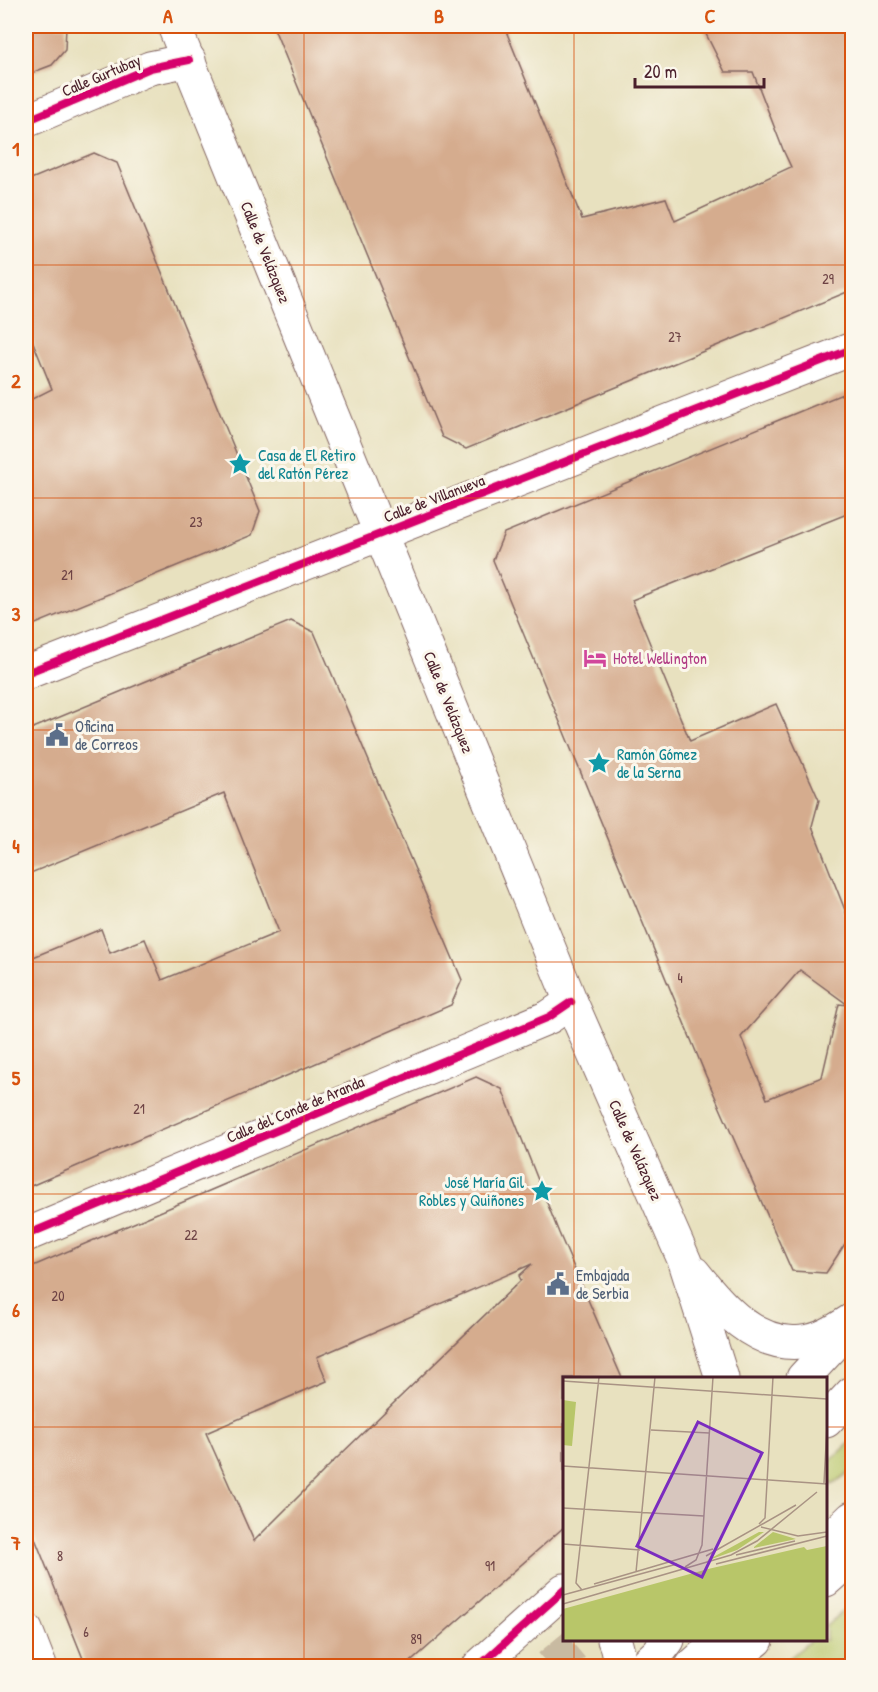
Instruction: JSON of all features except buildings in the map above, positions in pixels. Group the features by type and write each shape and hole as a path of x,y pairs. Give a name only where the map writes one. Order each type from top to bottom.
{"main road":[{"name":"Calle de Velázquez","path":"174,26 571,1002 685,1262 722,1377"},
{"name":"Calle Gurtubay","path":"26,121 150,68 189,60"},
{"name":"Calle de Villanueva","path":"26,673 852,349"},
{"name":"Calle del Conde de Aranda","path":"26,1235 549,1017 571,1002"},
{"path":"685,1262 730,1313 747,1328 762,1336 784,1343 804,1342 824,1336 852,1320"},
{"path":"804,1377 852,1325"},
{"path":"827,1419 852,1393"},
{"path":"827,1541 852,1518"},
{"path":"827,1579 852,1557"},
{"path":"479,1666 551,1611 563,1592"},
{"path":"26,1630 40,1666"},
{"path":"614,1641 619,1666"},
{"path":"645,1666 667,1641"},
{"path":"692,1666 720,1641"},
{"path":"723,1666 756,1641"}],"green space":[{"path":"852,1441 852,1470 832,1485 827,1478 827,1464"},
{"path":"852,1603 852,1666 780,1666 810,1641 827,1641 827,1625"}],"tunnel":[{"path":"549,1666 579,1641"}],"cycle path":[{"path":"26,121 150,68 189,60"},
{"path":"26,673 852,349"},
{"path":"26,1235 549,1017 571,1002"},
{"path":"479,1666 563,1591"}],"place":[{"name":"Casa de El Retiro del Ratón Pérez","path":"240,464"},
{"name":"Hotel Wellington","path":"595,658"},
{"name":"Oficina de Correos","path":"57,735"},
{"name":"Ramón Gómez de la Serna","path":"599,763"},
{"name":"José María Gil Robles y Quiñones","path":"542,1191"},
{"name":"Embajada de Serbia","path":"558,1284"}]}
